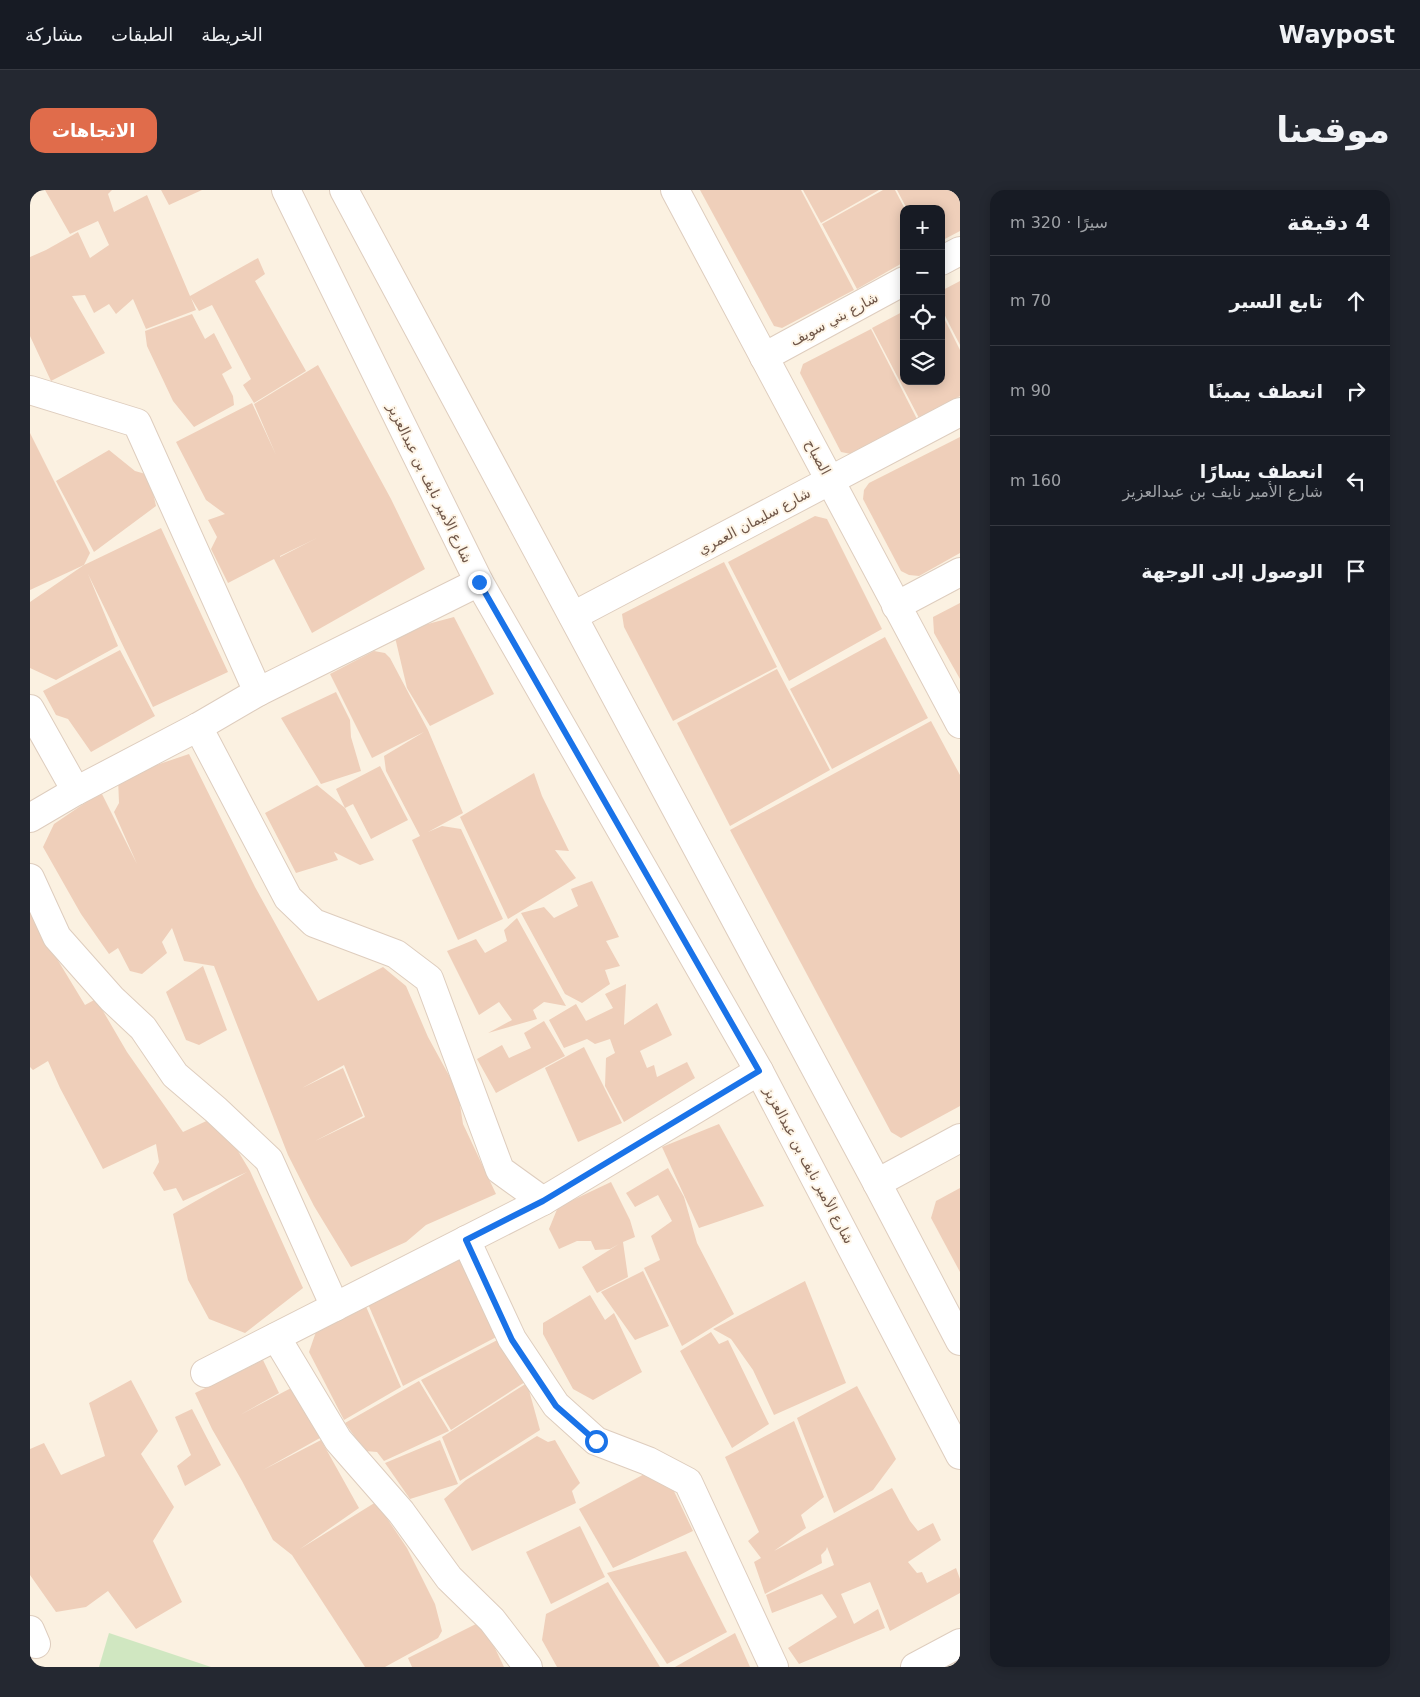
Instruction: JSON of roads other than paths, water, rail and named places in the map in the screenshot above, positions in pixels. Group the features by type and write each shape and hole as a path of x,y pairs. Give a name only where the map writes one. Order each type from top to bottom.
{"street":[{"name":"شارع الأمير نايف بن عبدالعزيز","path":"286,190 479,582 759,1071 960,1455"},
{"path":"344,190 877,1182 960,1341"},
{"name":"الصباح","path":"675,190 960,724"},
{"path":"945,259 960,251"},
{"name":"شارع بني سويف","path":"764,357 900,283"},
{"path":"30,390 137,423 258,692"},
{"name":"شارع سليمان العمري","path":"574,616 960,412"},
{"path":"896,606 960,572"},
{"path":"30,818 76,791 198,727 258,692 479,582"},
{"path":"30,709 76,791"},
{"path":"198,727 288,898 314,923 396,954 429,979 500,1170 543,1201"},
{"path":"30,878 57,937 112,999 142,1028 175,1075 216,1110 269,1160 335,1307"},
{"path":"205,1373 543,1201 759,1071"},
{"path":"877,1182 960,1138"},
{"path":"466,1240 512,1340 556,1406 596,1441 648,1461 688,1482 774,1667"},
{"path":"276,1337 338,1440 401,1512 449,1578 492,1620 528,1667"},
{"path":"915,1667 960,1643"}]}
